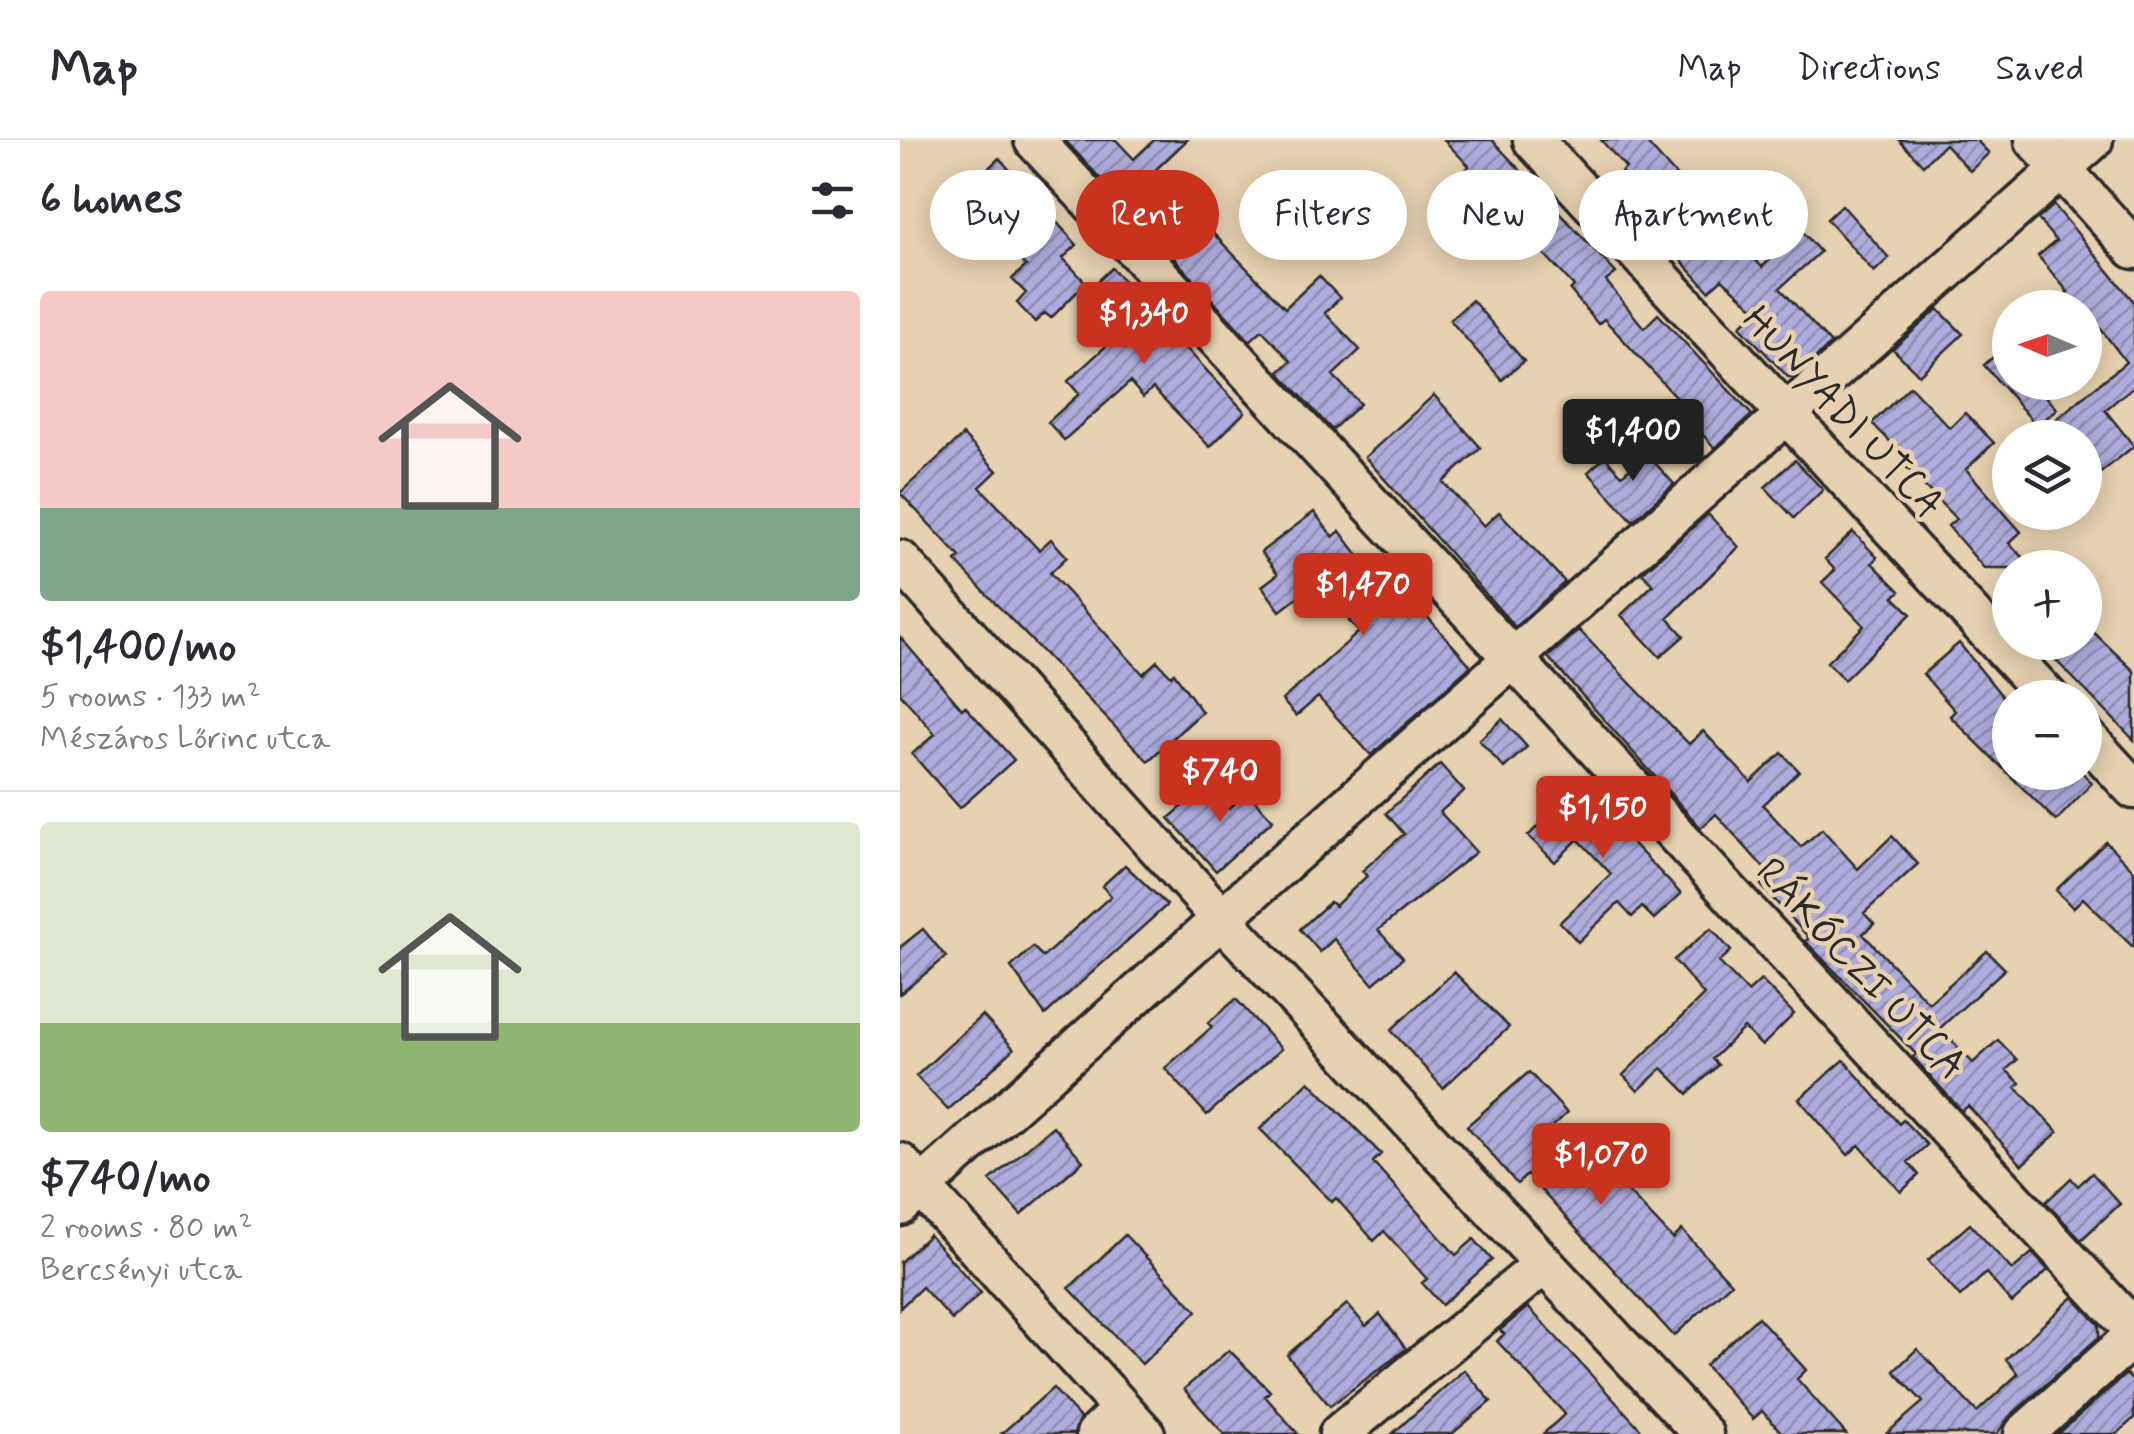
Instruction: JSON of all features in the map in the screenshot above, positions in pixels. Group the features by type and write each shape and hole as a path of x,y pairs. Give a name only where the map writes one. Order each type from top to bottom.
{"street":[{"name":"RÁKÓCZI UTCA","path":"1034,140 1517,658 2134,1333"},
{"name":"HUNYADI UTCA","path":"1533,140 2032,680"},
{"path":"2035,140 2134,250"},
{"path":"1121,1426 908,1185 1222,918 1517,658 2093,140"},
{"path":"908,586 1703,1434"},
{"path":"2102,754 2134,788"},
{"path":"1339,1434 1544,1264"},
{"path":"2024,1434 2134,1333"}],"building":[{"path":"1065,140 1116,140 1134,159 1154,140 1187,140 1156,170 1093,170"},
{"path":"1444,140 1492,140 1520,170 1466,170 1469,166"},
{"path":"1601,140 1644,140 1671,170 1624,170"},
{"path":"1899,140 1976,140 1989,153 1970,171 1945,144 1923,165"},
{"path":"999,158 1010,170 987,170"},
{"path":"1842,205 1889,258 1874,272 1827,219"},
{"path":"2054,205 2134,302 2134,386 2105,410 2134,446 2102,472 2102,420 2055,420 2080,400 2102,400 2102,382 2126,362 2102,330 2102,290 2066,290 2038,256 2056,241 2038,219"},
{"path":"1559,212 1579,233 1579,260 1604,260 1616,273 1606,281 1644,328 1658,314 1752,415 1715,448 1692,423 1696,419 1604,319 1598,324 1570,290 1574,286 1550,260 1559,260"},
{"path":"1056,222 1076,244 1063,258 1086,283 1051,318 1045,313 1035,322 1017,303 1026,293 1012,279 1026,266 1019,260 1056,260"},
{"path":"1808,238 1820,252 1780,288 1831,344 1794,377 1788,377 1740,326 1757,310 1722,279 1709,291 1681,260 1755,260 1762,267 1770,260 1808,260"},
{"path":"1219,239 1285,308 1319,276 1340,298 1325,313 1360,350 1333,375 1360,404 1332,430 1279,372 1291,361 1262,330 1250,341 1176,260 1219,260"},
{"path":"1112,268 1245,412 1210,447 1153,388 1143,397 1130,382 1064,440 1048,422 1079,394 1068,381 1116,337 1081,297"},
{"path":"1472,300 1524,361 1502,380 1450,320"},
{"path":"1938,309 1963,334 1919,375 1893,349"},
{"path":"1992,358 1992,374 1984,365"},
{"path":"1910,386 1950,428 1965,413 1992,441 1966,469 1992,499 1992,530 2021,532 2009,543 2016,550 1992,550 1992,568 1984,568 1948,526 1956,519 1907,468 1912,464 1872,423"},
{"path":"1434,395 1481,448 1443,482 1484,526 1499,512 1565,582 1515,627 1365,457"},
{"path":"2014,400 2049,400 2057,409 2044,420 2032,420"},
{"path":"963,435 997,471 980,487 1039,550 1051,539 1067,557 1050,573 1143,674 1157,661 1171,676 1174,673 1202,712 1148,761 972,579 956,561 960,557 900,493"},
{"path":"1646,453 1674,484 1633,521 1588,472 1605,457 1622,475"},
{"path":"1795,460 1823,490 1794,518 1765,487"},
{"path":"1314,512 1333,537 1340,531 1374,577 1384,568 1471,666 1371,755 1318,697 1296,716 1282,700 1359,632 1349,621 1353,617 1321,580 1280,611 1262,586 1278,574 1261,552"},
{"path":"1708,514 1739,547 1668,618 1684,636 1660,657 1621,615 1653,585 1642,573"},
{"path":"1853,532 1877,557 1872,563 1900,591 1894,597 1911,614 1844,680 1827,662 1864,626 1822,582 1835,570 1825,559"},
{"path":"1579,630 1689,744 1703,731 1751,782 1782,753 1799,771 1763,805 1801,847 1822,829 1858,869 1892,836 1918,864 1864,913 1874,924 1863,934 1929,1003 1987,951 2005,969 1940,1028 1973,1063 1998,1040 2017,1060 2006,1070 2020,1083 2016,1087 2058,1132 2022,1165 1968,1106 1962,1111 1913,1057 1916,1054 1805,941 1809,938 1761,885 1771,876 1716,814 1701,828 1548,657"},
{"path":"900,637 962,709 965,706 1014,760 960,808 912,754 935,734 900,693"},
{"path":"2102,640 2134,671 2134,740 2102,707 2102,680 2075,680 2056,660 2102,660"},
{"path":"1959,643 1992,684 1992,758 1950,716 1955,711 1923,674"},
{"path":"1502,719 1527,747 1504,768 1479,740"},
{"path":"1440,764 1464,791 1440,812 1476,852 1378,930 1403,958 1373,984 1334,939 1320,952 1300,929 1330,902 1335,906 1367,876 1362,871 1404,834 1386,813"},
{"path":"1584,779 1610,806 1604,813 1681,894 1654,919 1642,907 1632,917 1619,903 1578,942 1560,922 1611,874 1578,839 1555,862 1528,836"},
{"path":"1207,785 1229,809 1247,792 1273,820 1216,871 1169,818"},
{"path":"2025,790 2085,790 2056,821"},
{"path":"2106,842 2134,871 2134,948 2083,898 2073,908 2056,890"},
{"path":"1125,865 1167,905 1045,1015 1011,967 1033,947 1043,957 1111,896 1102,886"},
{"path":"1711,928 1731,951 1719,962 1748,992 1761,980 1794,1014 1762,1046 1744,1028 1712,1059 1718,1065 1688,1094 1662,1068 1638,1091 1623,1075 1704,995 1674,960"},
{"path":"923,929 946,957 900,994 900,947"},
{"path":"1454,972 1509,1027 1443,1088 1391,1030"},
{"path":"1236,999 1281,1049 1207,1115 1165,1068 1212,1027 1208,1023"},
{"path":"982,1015 1014,1049 948,1110 916,1076"},
{"path":"1844,1060 1899,1124 1903,1120 1927,1145 1908,1162 1919,1175 1901,1192 1859,1145 1848,1155 1799,1099"},
{"path":"1529,1072 1567,1113 1533,1145 1562,1177 1603,1139 1622,1159 1609,1171 1673,1239 1682,1230 1731,1283 1674,1336 1527,1175 1517,1184 1467,1126"},
{"path":"1309,1081 1381,1154 1373,1162 1456,1255 1474,1239 1492,1260 1442,1305 1422,1283 1427,1279 1384,1231 1374,1241 1336,1198 1332,1202 1260,1129"},
{"path":"1053,1126 1083,1161 1021,1215 990,1180"},
{"path":"2092,1173 2120,1204 2081,1240 2046,1202 2071,1178 2078,1186"},
{"path":"1970,1224 2012,1270 2032,1253 2048,1270 2012,1303 1986,1273 1960,1297 1928,1260"},
{"path":"929,1235 981,1293 952,1320 922,1287 900,1308 900,1262"},
{"path":"1125,1235 1197,1311 1142,1364 1069,1288"},
{"path":"2073,1297 2099,1325 2099,1337 2009,1417 1997,1434 1886,1434 1923,1402 1894,1371 1917,1349 1977,1412 2018,1374 2006,1359"},
{"path":"1347,1304 1366,1326 1380,1314 1406,1349 1330,1406 1287,1355"},
{"path":"1528,1307 1645,1434 1543,1434 1565,1414 1497,1341 1504,1334 1500,1330"},
{"path":"1758,1317 1806,1370 1797,1379 1846,1434 1783,1434 1762,1411 1753,1419 1705,1365"},
{"path":"1229,1350 1270,1391 1265,1396 1298,1434 1224,1434 1184,1389"},
{"path":"1464,1370 1491,1401 1452,1434 1392,1434"},
{"path":"2126,1374 2134,1382 2134,1418 2117,1434 2058,1434"},
{"path":"1053,1388 1080,1418 1074,1434 1001,1434"}]}
